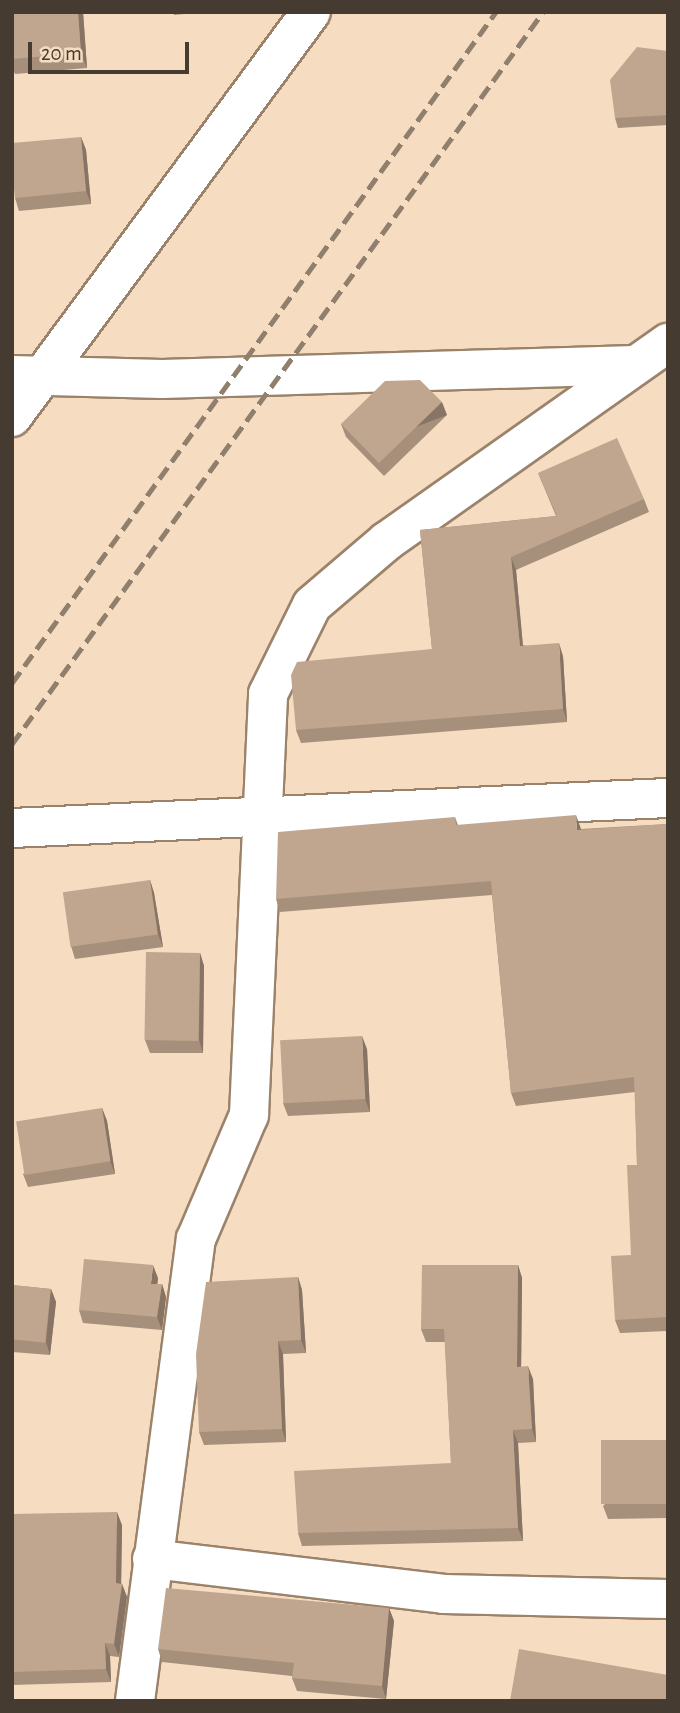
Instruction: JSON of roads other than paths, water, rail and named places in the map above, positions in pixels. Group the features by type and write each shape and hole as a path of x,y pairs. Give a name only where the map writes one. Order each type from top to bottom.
{"street":[{"path":"12,417 28,375 311,12"},
{"path":"135,1701 196,1239 249,1115 258,818 268,694 312,606 387,541 649,364 668,343"},
{"path":"28,375 162,379 649,364"},
{"path":"12,828 668,797"},
{"path":"152,1559 444,1594 668,1599"}],"railway":[{"path":"12,683 496,12"},
{"path":"12,744 543,12"}]}
